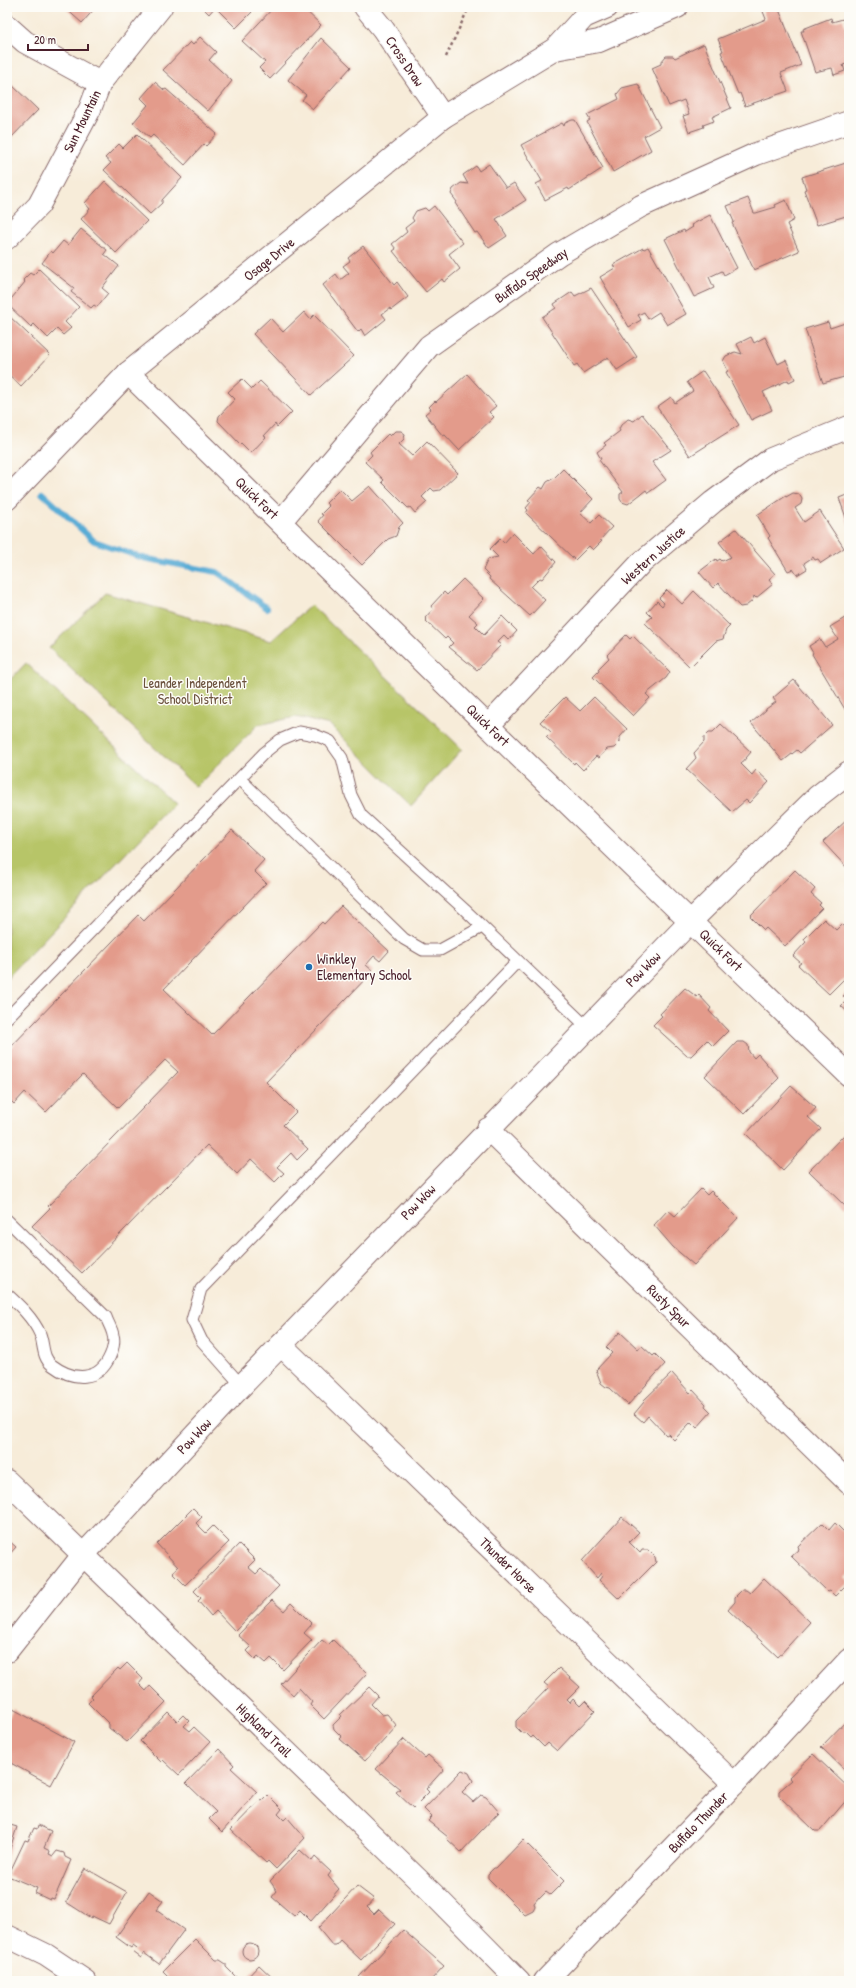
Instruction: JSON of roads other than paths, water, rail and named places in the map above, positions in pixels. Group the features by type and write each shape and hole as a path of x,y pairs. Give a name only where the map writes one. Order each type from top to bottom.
{"street":[{"name":"Sun Mountain","path":"7,238 39,205 90,109 100,83 161,7"},
{"name":"Cross Draw","path":"365,7 383,29 444,117"},
{"name":"Osage Drive","path":"7,499 128,374 444,117 555,49 584,17 607,7"},
{"name":"Osage Drive","path":"555,49 599,40 677,7"},
{"path":"7,26 25,42 100,83"},
{"name":"Buffalo Speedway","path":"281,521 429,346 559,254 641,206 756,154 849,122"},
{"name":"Quick Fort","path":"128,374 281,521 488,726 849,1075"},
{"name":"Western Justice","path":"488,726 640,564 713,502 771,460 849,426"},
{"name":"Pow Wow","path":"7,1651 83,1555 488,1128 691,921 817,797 849,772"},
{"name":"Rusty Spur","path":"488,1128 849,1483"},
{"name":"Thunder Horse","path":"281,1345 734,1784"},
{"name":"Highland Trail","path":"7,1481 430,1890 519,1981"},
{"name":"Buffalo Thunder","path":"545,1981 734,1784 849,1660"},
{"path":"7,1936 46,1955 85,1981"}],"lane":[{"path":"7,1018 240,779 264,752 280,740 299,732 315,734 330,741 342,758 351,796 361,815 482,927 586,1027"},
{"path":"240,779 404,939 423,950 440,950 482,927"},
{"path":"242,1386 202,1341 192,1320 201,1289 518,961"},
{"path":"7,1220 106,1317 114,1336 113,1350 106,1365 96,1373 81,1377 68,1375 50,1364 46,1357 40,1334 25,1311 7,1294"}],"waterway":[{"path":"42,493 94,541 143,558 217,572 267,608"}],"place":[{"name":"Winkley Elementary School","path":"309,967"}],"park label":[{"name":"Leander Independent School District","path":"195,692"}]}
